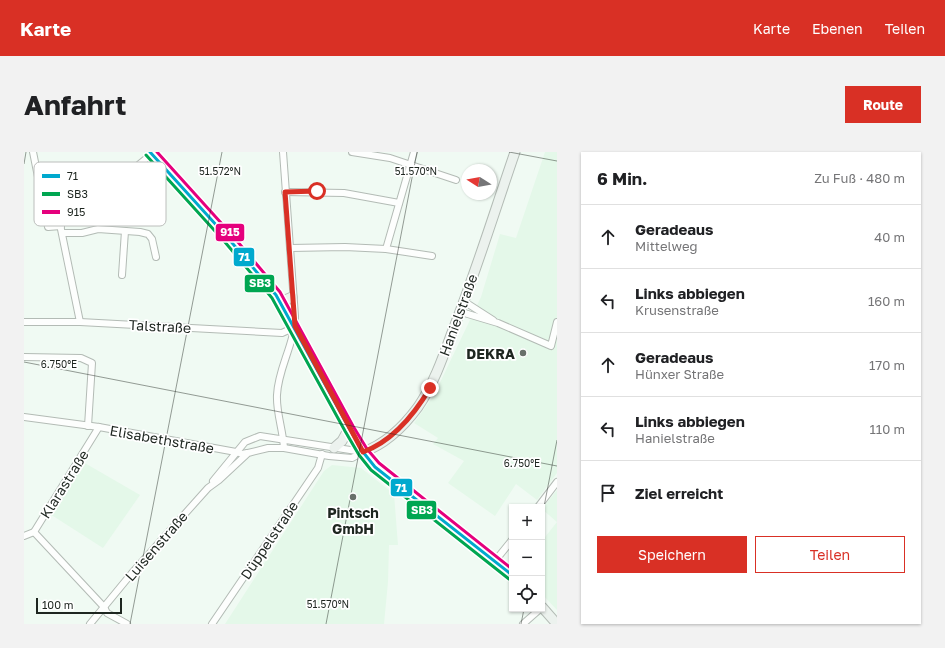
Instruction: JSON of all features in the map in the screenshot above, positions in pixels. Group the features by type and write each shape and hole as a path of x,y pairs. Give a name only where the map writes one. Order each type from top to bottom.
{"main road":[{"name":"Hanielstraße","path":"363,452 375,447 394,434 418,407 431,386 465,302 515,152"},
{"path":"151,153 159,162"},
{"path":"166,170 228,238 279,299 349,428 363,452 375,467 509,573"},
{"path":"279,299 285,300 292,296"},
{"path":"334,448 342,441 349,428"},
{"path":"545,610 557,624"}],"street":[{"path":"33,152 35,162"},
{"path":"283,152 295,326 277,395 284,438 284,448"},
{"path":"352,152 390,158 456,180"},
{"path":"386,249 409,164 414,152"},
{"path":"140,162 151,153"},
{"path":"285,192 344,193 399,203"},
{"path":"48,226 61,226 80,322"},
{"path":"62,233 82,232 98,229 148,234 152,239 156,257"},
{"path":"122,275 125,231"},
{"path":"290,248 345,247 386,249 432,256"},
{"path":"465,302 498,323"},
{"path":"461,312 498,323 554,348 557,322"},
{"name":"Talstraße","path":"24,322 80,322 282,333"},
{"path":"291,345 286,336 282,333 295,326"},
{"path":"24,357 81,358 92,363 88,426"},
{"name":"Elisabethstraße","path":"24,417 88,426 236,452"},
{"name":"Klarastraße","path":"24,536 34,532 99,428"},
{"name":"Luisenstraße","path":"90,624 208,488 245,442 260,436 284,438 363,452"},
{"name":"Luisenstraße","path":"236,452 242,454 268,448 284,448 352,458 363,452"},
{"name":"Luisenstraße","path":"208,488 219,480 248,453"},
{"name":"Düppelstraße","path":"212,624 318,468 322,454"},
{"path":"540,504 557,482"},
{"path":"34,532 104,607 107,613 127,624"},
{"path":"495,562 509,544"},
{"path":"523,624 537,612"}],"shaded area":[{"path":"545,152 557,152 557,473 537,500 516,484 495,516 448,483 464,461 433,444 438,438 414,423 434,395 481,297 500,234 516,238"},
{"path":"83,462 140,495 103,548 50,514"},
{"name":"Pintsch GmbH","path":"332,465 361,468 394,494 398,545 389,545 388,582 384,624 225,624 324,471"},
{"path":"557,490 557,522 545,512 545,505"},
{"path":"557,522 557,610 545,597 545,537"}],"transit line":[{"name":"71","path":"150,152 159,162"},
{"name":"915","path":"157,152 232,235 280,292 367,449 379,463 509,567"},
{"name":"SB3","path":"146,155 152,162"},
{"name":"71","path":"166,170 228,238 276,295 349,428 363,452 375,467 509,573"},
{"name":"SB3","path":"166,177 224,241 272,298 345,431 359,455 371,470 509,579"}],"place":[{"name":"DEKRA","path":"523,353"},
{"name":"Pintsch GmbH","path":"353,497"}],"route":[{"path":"317,191 285,192 295,326 308,353 363,452 372,449 394,434 418,407 430,388"}]}
